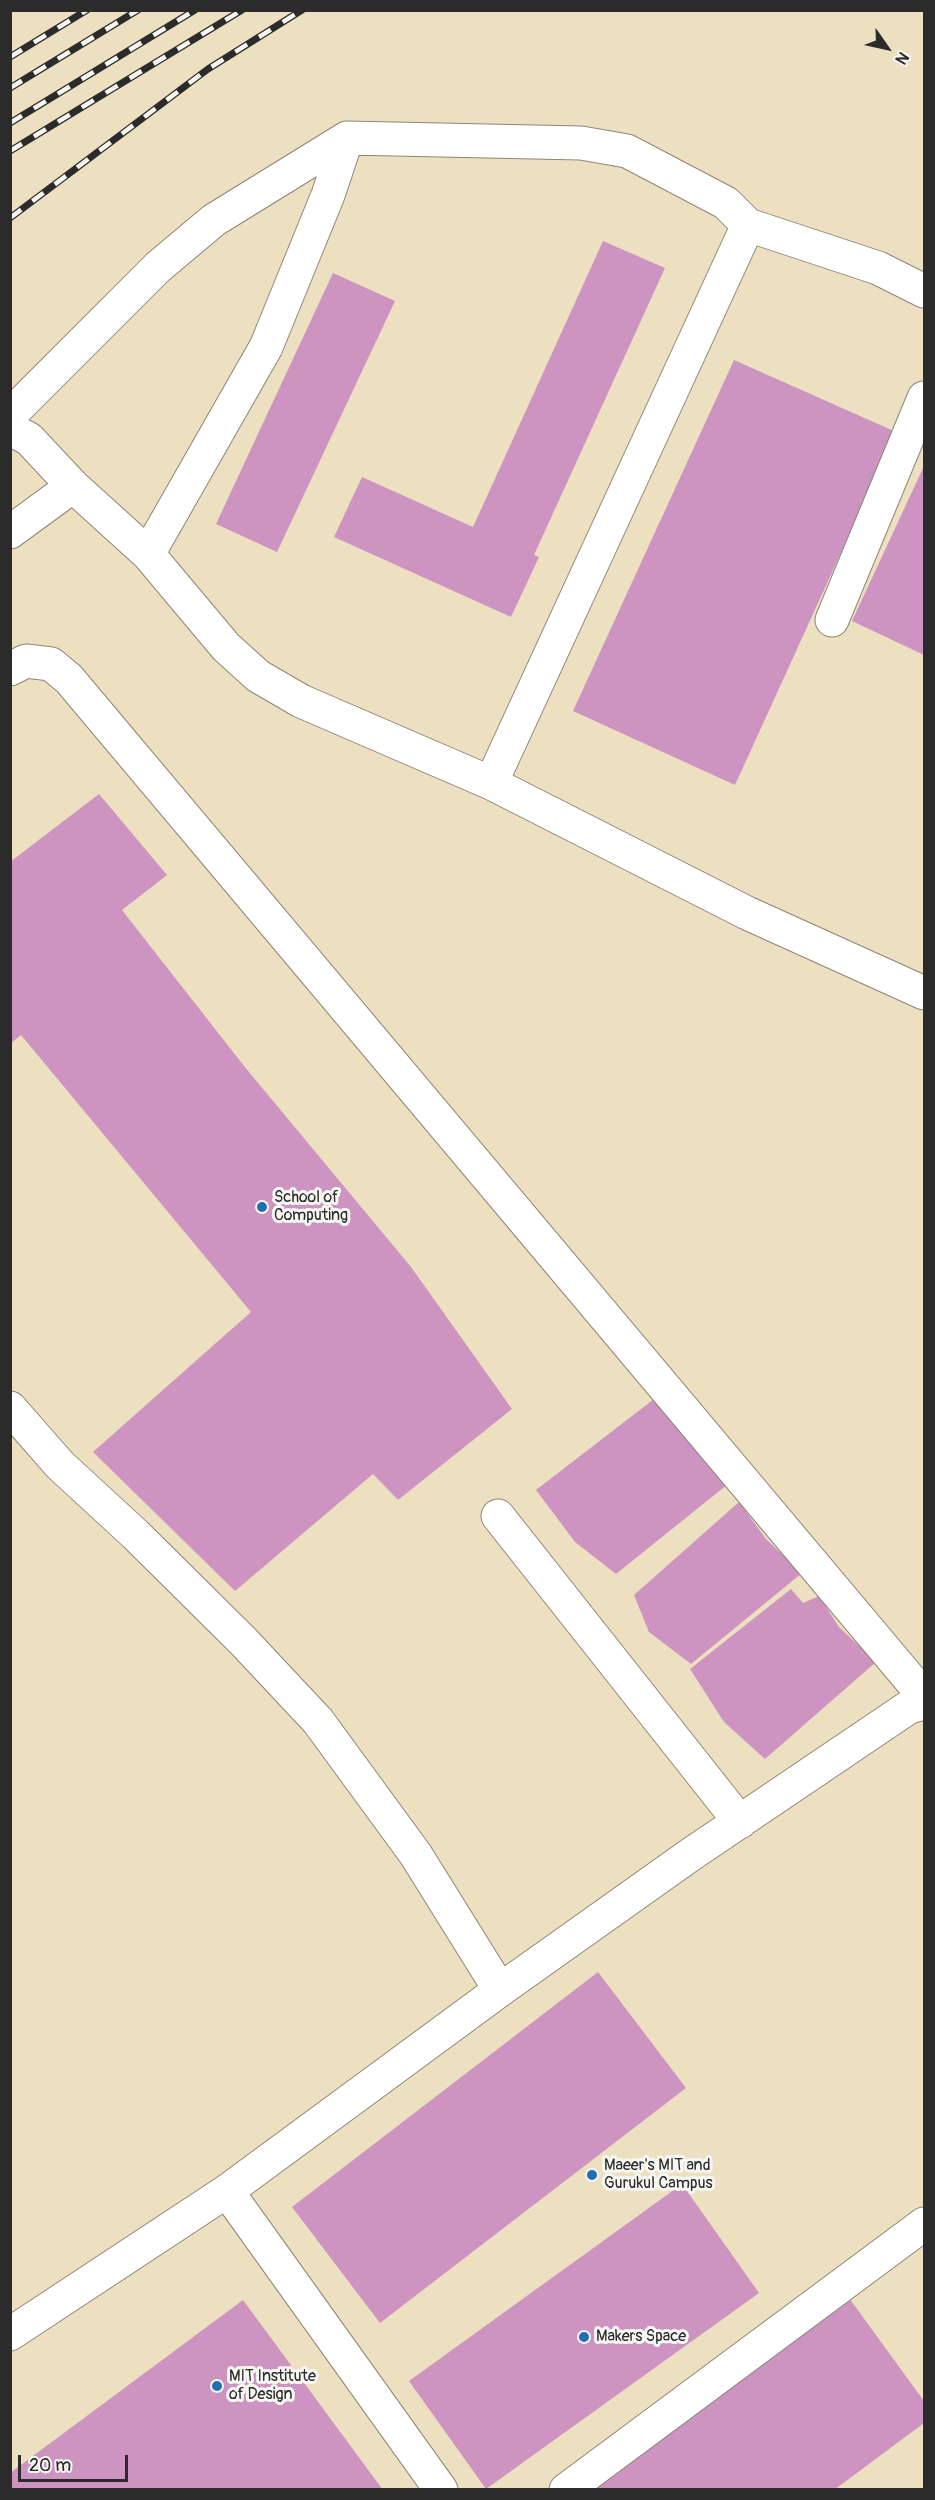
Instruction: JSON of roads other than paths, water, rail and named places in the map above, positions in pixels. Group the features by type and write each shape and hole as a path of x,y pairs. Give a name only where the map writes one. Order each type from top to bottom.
{"lane":[{"path":"148,554 266,347 328,195 347,138"},
{"path":"10,415 158,267 214,220 347,138 581,143 627,151 726,203 748,225 878,268 924,291"},
{"path":"491,783 748,225"},
{"path":"832,620 924,398"},
{"path":"10,429 28,439 72,486 148,554 226,647 258,676 301,701 491,783 747,913 924,993"},
{"path":"10,532 72,486"},
{"path":"10,669 26,661 51,664 69,679 924,1696"},
{"path":"10,1408 60,1465 210,1608 318,1720 416,1855 500,1990"},
{"path":"498,1516 740,1822"},
{"path":"10,2334 227,2191 500,1990 740,1822 909,1707 924,1703"},
{"path":"227,2191 441,2490"},
{"path":"566,2490 924,2224"}],"railway":[{"path":"10,57 87,10"},
{"path":"10,88 138,10"},
{"path":"10,123 195,10"},
{"path":"10,151 242,10"},
{"path":"10,218 208,69 302,10"}],"place":[{"name":"School of Computing","path":"262,1207"},
{"name":"Maeer's MIT and Gurukul Campus","path":"592,2175"},
{"name":"Makers Space","path":"584,2337"},
{"name":"MIT Institute of Design","path":"217,2386"}]}
